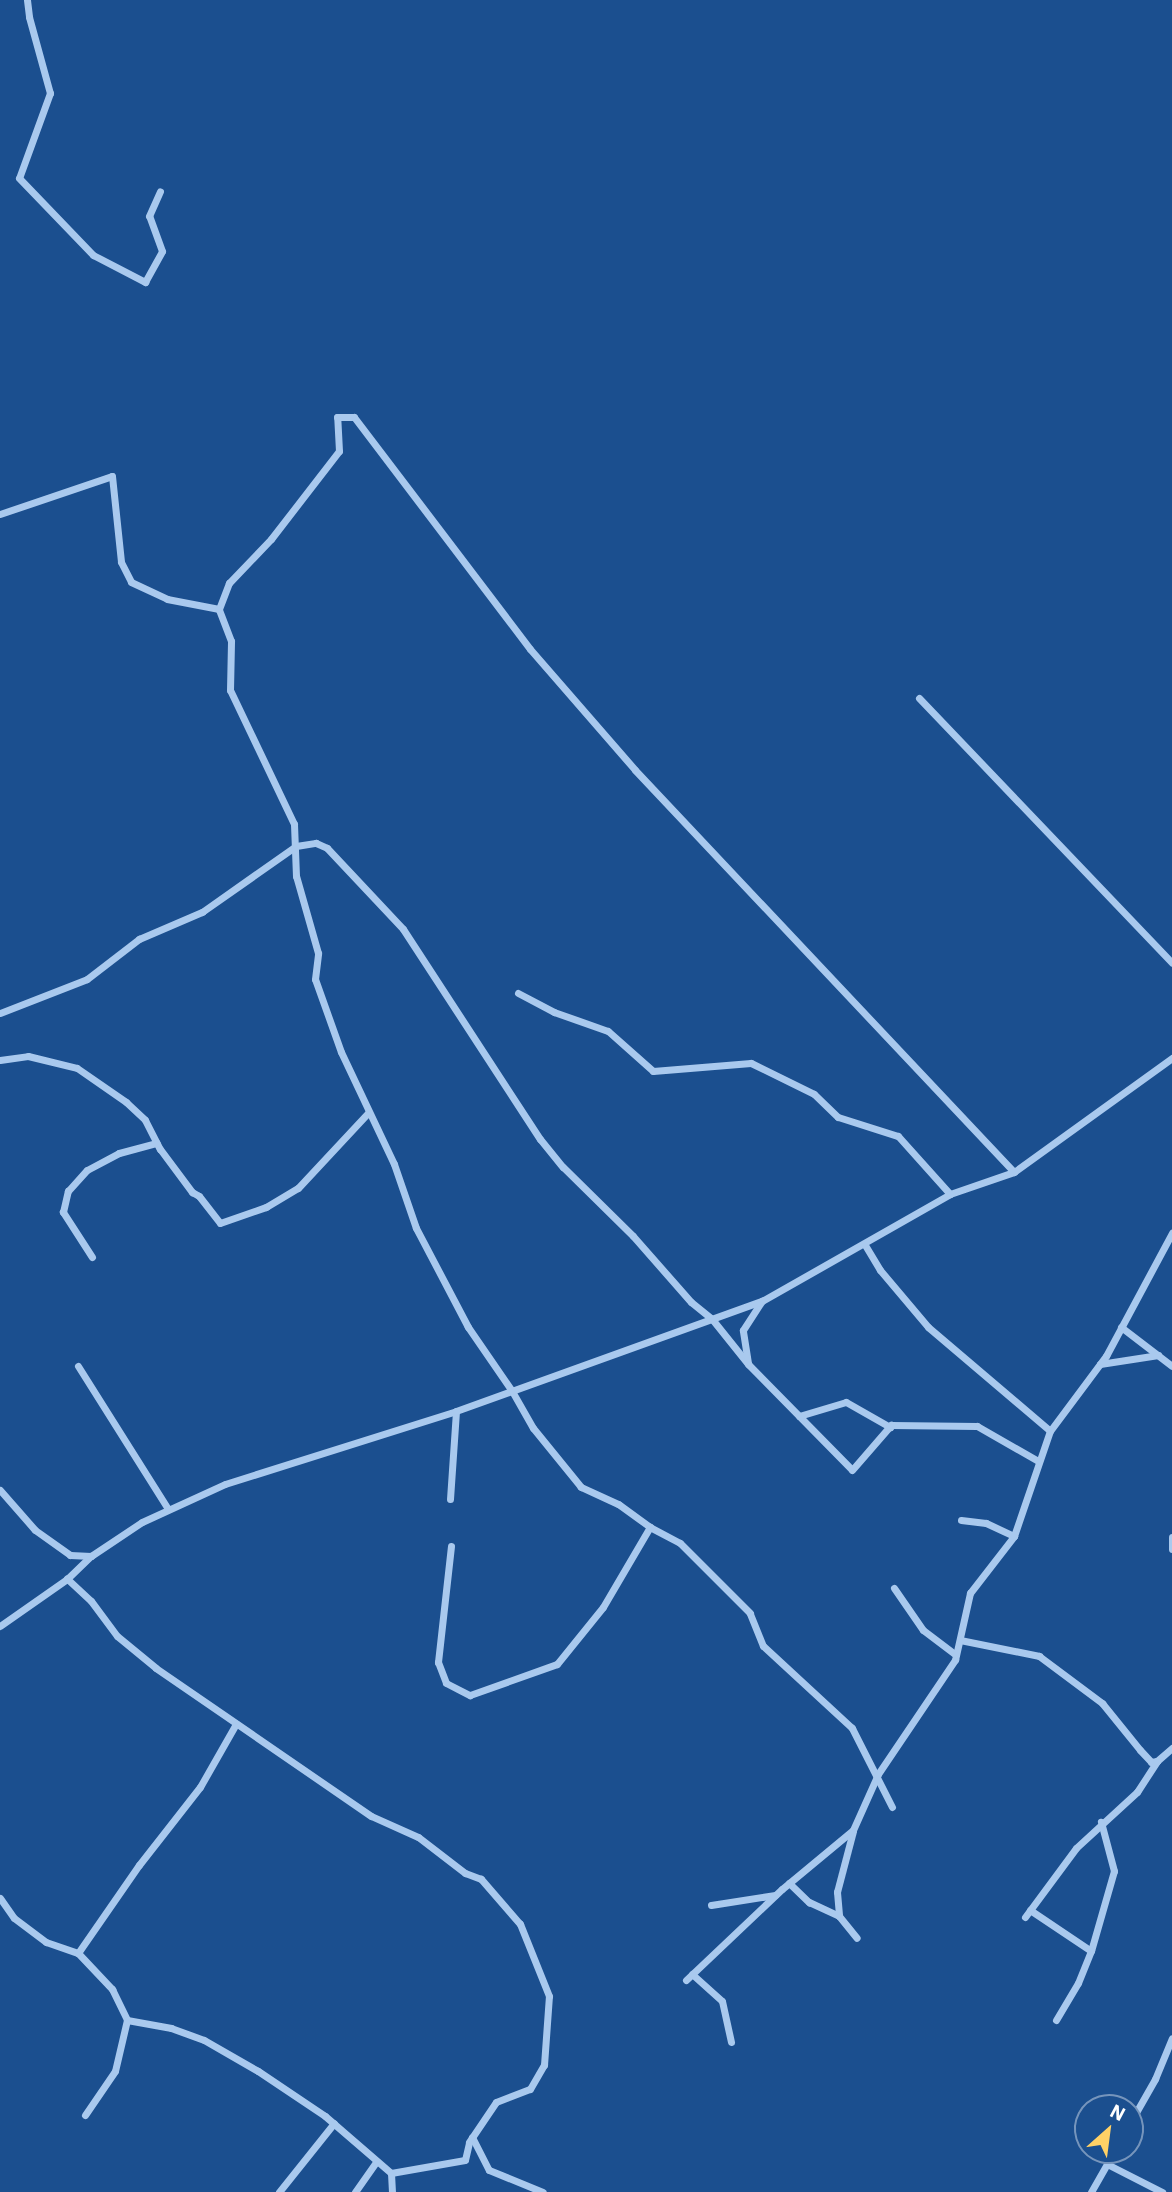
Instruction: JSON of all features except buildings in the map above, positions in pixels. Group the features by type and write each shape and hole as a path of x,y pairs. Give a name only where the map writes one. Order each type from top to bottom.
{"street":[{"path":"27,0 29,17 50,93 19,178 93,255 145,282 162,251 149,216 160,191"},
{"path":"892,1807 878,1774 841,1716 763,1646 750,1613 681,1543 650,1527 618,1504 581,1487 533,1428 512,1391 468,1327 416,1228 394,1164 368,1113 329,1023 315,979 318,953 296,876 294,824 230,690 231,641 219,609 229,583 271,539 338,451 337,417 355,417 530,649 626,760 1014,1172"},
{"path":"0,514 112,476 121,562 131,582 167,599 219,609"},
{"path":"919,698 1172,963"},
{"path":"0,1013 87,979 139,939 201,912 296,846 316,843 327,848 383,904 403,929 467,1023 540,1139 563,1167 633,1236 691,1302 712,1320 748,1364 852,1470 890,1427"},
{"path":"518,993 554,1012 608,1031 653,1071 751,1063 814,1094 838,1117 898,1136 950,1194"},
{"path":"0,1060 27,1056 77,1068 126,1102 145,1120 157,1143 192,1192 199,1196 220,1223 266,1207 298,1188 368,1113"},
{"path":"0,1626 67,1579 91,1556 168,1509 225,1484 456,1411 762,1301 865,1245 950,1194 1014,1172 1172,1058"},
{"path":"92,1258 63,1212 68,1191 87,1170 119,1153 157,1143"},
{"path":"839,1916 837,1892 853,1830 878,1774 943,1681 956,1655 970,1593 1014,1535 1050,1431 1100,1364 1172,1233"},
{"path":"865,1245 880,1270 928,1327 1050,1431"},
{"path":"748,1364 743,1329 762,1301"},
{"path":"1121,1327 1172,1366"},
{"path":"1100,1364 1158,1355"},
{"path":"78,1366 168,1509"},
{"path":"799,1416 846,1402 890,1427 977,1426 1038,1461"},
{"path":"450,1499 456,1411"},
{"path":"0,1490 35,1530 70,1555 91,1556"},
{"path":"961,1520 986,1523 1014,1535"},
{"path":"451,1546 438,1662 446,1683 470,1695 557,1664 603,1607 650,1527"},
{"path":"1172,1537 1172,1549"},
{"path":"67,1579 135,1653 371,1816 418,1837 465,1873 481,1879 520,1924 549,1996 544,2065 530,2090 496,2102 472,2137 465,2160 391,2173 334,2123 283,2087 204,2040 171,2028 127,2020"},
{"path":"894,1588 923,1630 956,1655"},
{"path":"960,1640 1039,1656 1102,1703 1151,1762 1157,1761"},
{"path":"78,1953 139,1865 200,1787 236,1724"},
{"path":"1091,1951 1028,1914 1076,1848 1101,1822 1138,1792 1157,1761 1172,1748"},
{"path":"1056,2020 1079,1983 1114,1871 1101,1822"},
{"path":"731,2042 722,2001 689,1977 775,1895 853,1830"},
{"path":"789,1883 809,1902 839,1916 857,1937"},
{"path":"710,1905 775,1895"},
{"path":"0,1898 14,1918 46,1942 78,1953 112,1989 127,2020 115,2071 85,2115"},
{"path":"1144,2098 1172,2038"},
{"path":"279,2192 334,2123"},
{"path":"472,2137 489,2170 540,2188 543,2192"},
{"path":"355,2192 376,2162"},
{"path":"1091,2192 1107,2164 1162,2192"},
{"path":"391,2173 392,2192"}]}
